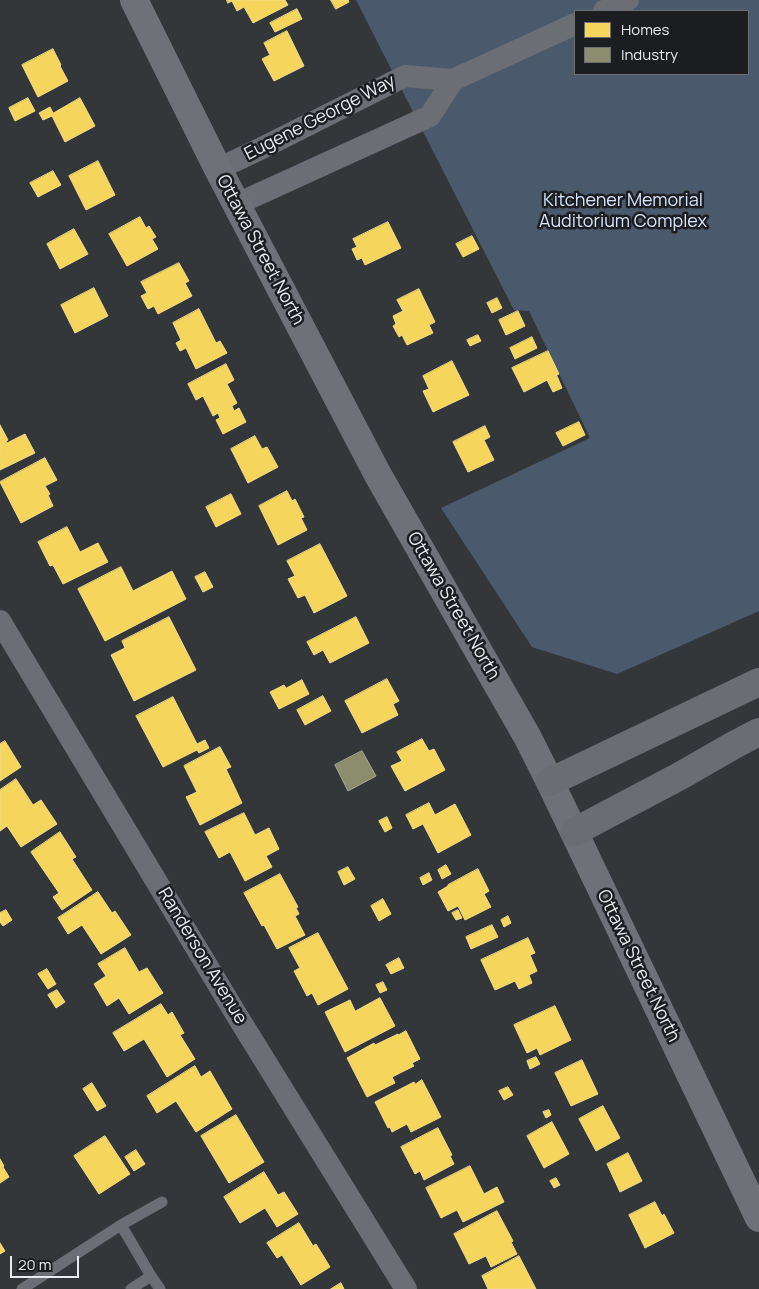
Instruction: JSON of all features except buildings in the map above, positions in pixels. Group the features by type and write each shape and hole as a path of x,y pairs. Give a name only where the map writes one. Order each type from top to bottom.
{"highway":[{"path":"550,782 759,682"},
{"path":"574,832 759,732"}],"main road":[{"name":"Ottawa Street North","path":"134,0 218,169 378,475 528,738 759,1218"}],"street":[{"path":"606,10 628,0"},
{"name":"Eugene George Way","path":"218,169 404,76 453,80 574,24"},
{"path":"237,204 430,116 453,80"},
{"name":"Randerson Avenue","path":"0,621 236,1014 406,1289"}],"lane":[{"path":"22,1289 121,1225 162,1202"},
{"path":"121,1225 160,1289"},
{"path":"131,1289 151,1276"}],"green space":[{"name":"Kitchener Memorial Auditorium Complex","path":"356,0 759,0 759,611 617,674 532,647 441,508 590,438 529,311 514,310"}]}
